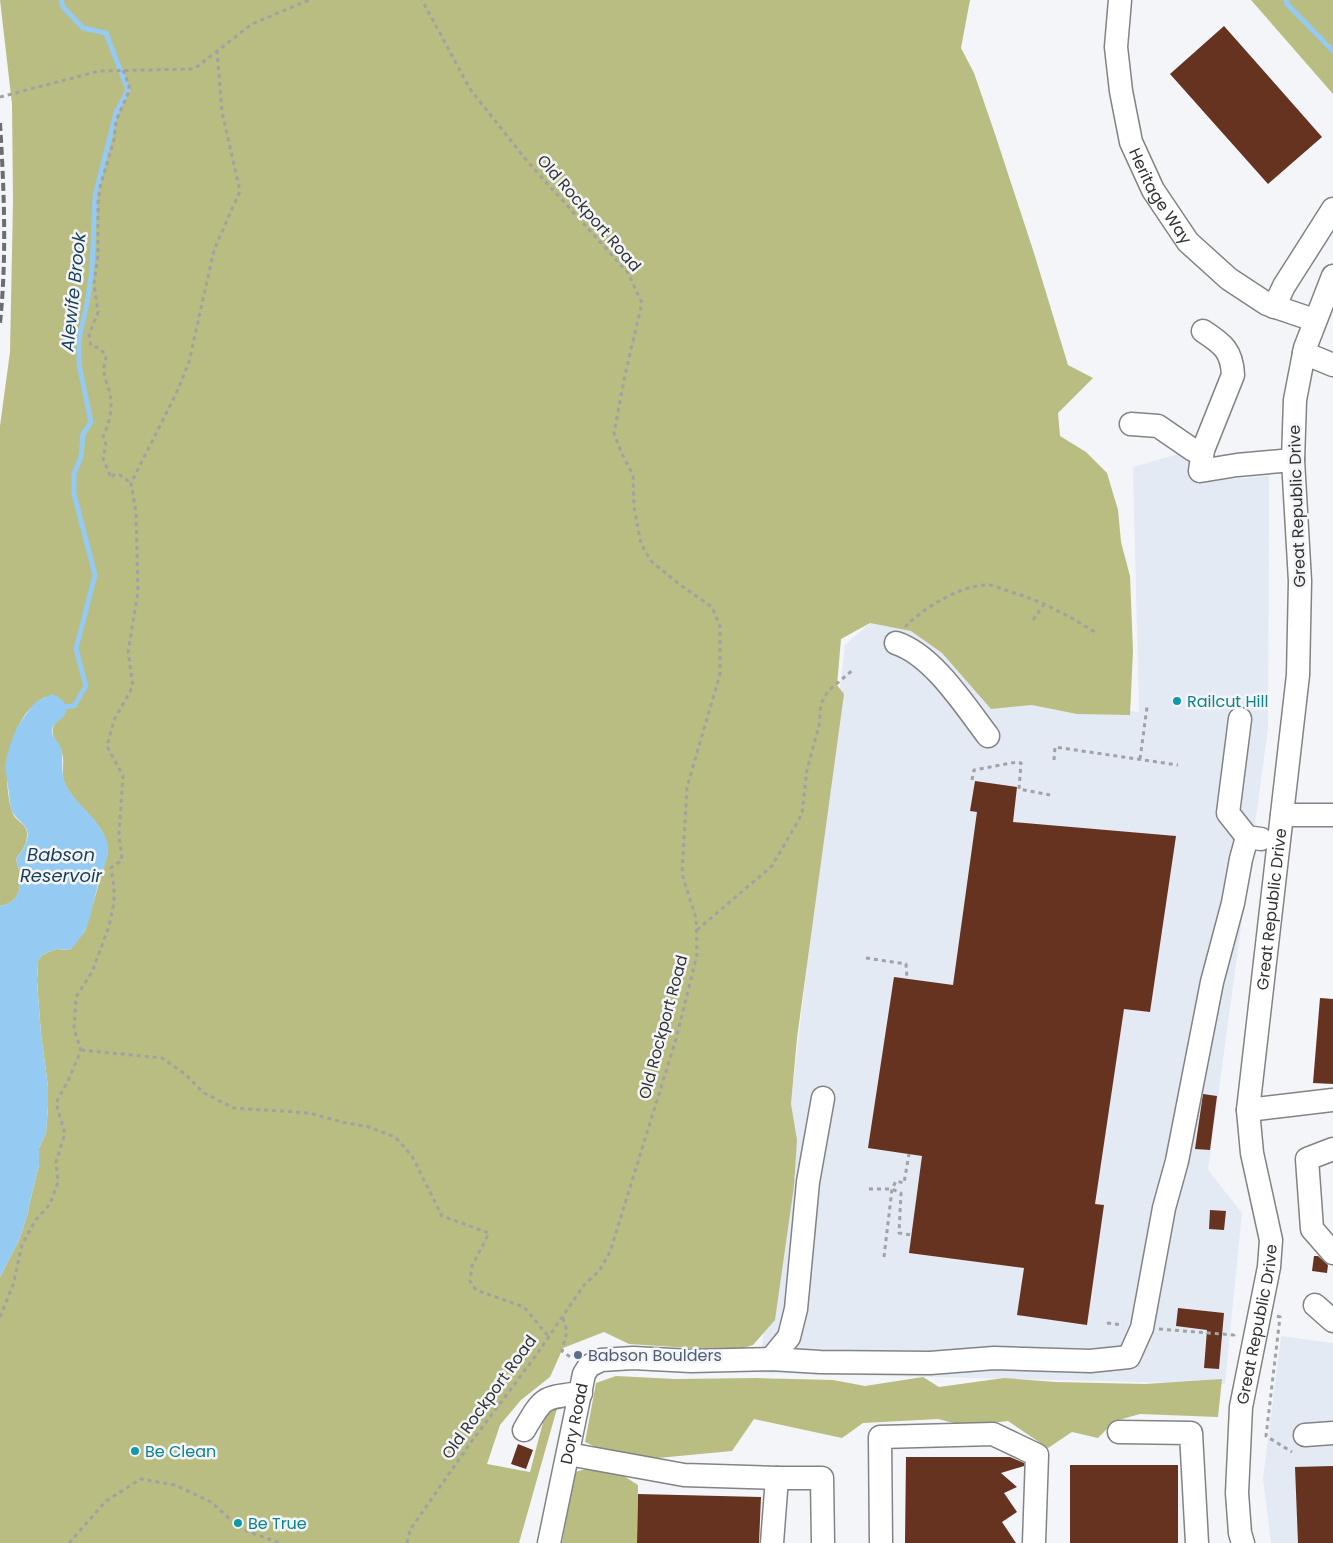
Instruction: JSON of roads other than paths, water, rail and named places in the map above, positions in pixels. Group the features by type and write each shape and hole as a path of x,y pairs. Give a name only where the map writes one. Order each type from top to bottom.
{"street":[{"name":"Heritage Way","path":"1120,0 1116,47 1121,91 1131,142 1153,190 1188,242 1229,279 1267,304 1314,320"},
{"path":"1274,306 1284,286 1333,209"},
{"name":"Great Republic Drive","path":"1243,1543 1240,1533 1236,1493 1241,1407 1269,1267 1271,1240 1252,1153 1248,1110 1298,675 1300,582 1293,460 1294,400 1304,353 1314,320 1333,276"},
{"path":"1203,331 1228,351 1233,365 1233,375 1203,450 1200,471 1237,465 1293,460"},
{"path":"1304,353 1333,365"},
{"path":"1131,424 1158,426 1193,450 1203,450"},
{"path":"896,643 908,647 932,665 988,736"},
{"path":"1240,719 1228,813 1247,837 1279,843"},
{"path":"1282,815 1333,815"},
{"name":"Dory Road","path":"549,1543 584,1374 590,1366 601,1360 633,1358 691,1360 770,1358 847,1362 930,1363 994,1358 1090,1361 1129,1357 1142,1328 1164,1208 1177,1161 1212,982 1233,903 1247,837"},
{"path":"770,1358 789,1337 796,1309 808,1182 823,1098"},
{"path":"1248,1110 1333,1100"},
{"path":"1333,1149 1308,1159 1312,1229 1333,1253"},
{"path":"1315,1305 1333,1321"},
{"path":"524,1430 539,1405 550,1397 581,1393"},
{"path":"1119,1432 1191,1433 1197,1543"},
{"path":"881,1543 880,1437 993,1434 1037,1455 1034,1543"},
{"path":"1298,1444 1333,1434"},
{"path":"568,1454 684,1475 822,1478 823,1543"},
{"path":"772,1543 777,1478"}],"water":[{"name":"Babson Reservoir","path":"52,694 59,697 66,705 64,716 54,725 52,730 61,749 62,772 65,784 74,798 98,824 106,838 108,853 89,921 82,935 70,950 56,949 42,955 38,961 37,981 41,1034 48,1087 46,1133 39,1148 39,1165 28,1213 19,1240 0,1277 0,906 14,900 18,894 20,873 16,859 24,847 28,834 27,829 11,809 5,765 17,727 37,701"}],"waterway":[{"name":"Alewife Brook","path":"60,707 74,706 86,686 76,649 95,575 74,494 74,474 81,457 83,434 91,422 79,364 79,338 92,270 95,196 116,113 128,90 106,33 83,28 63,7 61,0"},
{"path":"1286,0 1287,4 1333,51"}],"railway":[{"path":"0,123 4,198 4,248 0,323"}],"place":[{"name":"Railcut Hill","path":"1177,701"},
{"name":"Babson Boulders","path":"578,1355"},
{"name":"Be Clean","path":"135,1451"},
{"name":"Be True","path":"238,1523"}]}
